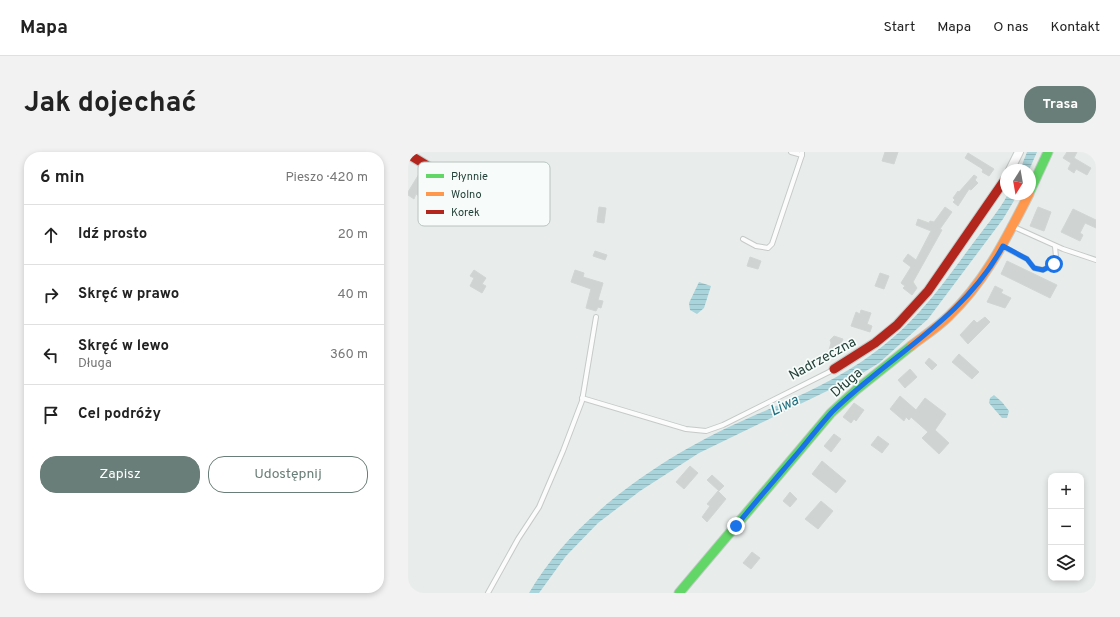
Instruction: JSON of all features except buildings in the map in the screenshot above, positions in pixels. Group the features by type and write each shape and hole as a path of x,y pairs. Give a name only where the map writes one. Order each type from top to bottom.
{"street":[{"path":"1013,164 1019,152"},
{"path":"1036,178 1048,152"},
{"path":"408,154 421,162"},
{"name":"Nadrzeczna","path":"834,369 875,343 897,325 928,291 1000,187"},
{"name":"Długa","path":"679,593 831,413 856,390 949,316 977,286 1014,227 1026,200"}],"lane":[{"path":"743,239 756,246 768,248 772,244 802,153 791,152"},
{"path":"1014,227 1055,246 1096,260"},
{"path":"1003,246 1027,259 1034,268 1043,270 1054,264 1056,257 1055,246"},
{"path":"488,593 549,486 582,398 596,317"},
{"name":"Nadrzeczna","path":"582,398 686,429 706,431 723,425 834,369"}],"water":[{"path":"1027,152 1037,152 1032,164 1022,164"},
{"name":"Liwa","path":"1014,200 1003,219 928,319 879,363 856,377 699,453 640,491 598,523 566,556 539,593 529,593 548,565 570,539 595,514 651,471 712,435 828,382 860,363 890,341 903,329 938,290 1004,201"},
{"path":"699,282 711,286 704,308 697,314 690,310 689,303"},
{"path":"994,395 1009,411 1007,418 1002,418 989,403 990,398"}],"traffic: fast":[{"path":"1036,178 1048,152"},
{"path":"679,593 831,413 856,390 911,346"}],"traffic: slow":[{"path":"911,346 945,320 974,289 994,258 1026,200"}],"traffic: jam":[{"path":"408,154 421,162"},
{"path":"834,369 875,343 897,325 928,291 1000,187"}],"route":[{"path":"736,526 831,413 856,390 949,316 977,286 1000,253 1003,246 1027,259 1029,264 1034,268 1047,270 1054,264"}]}
